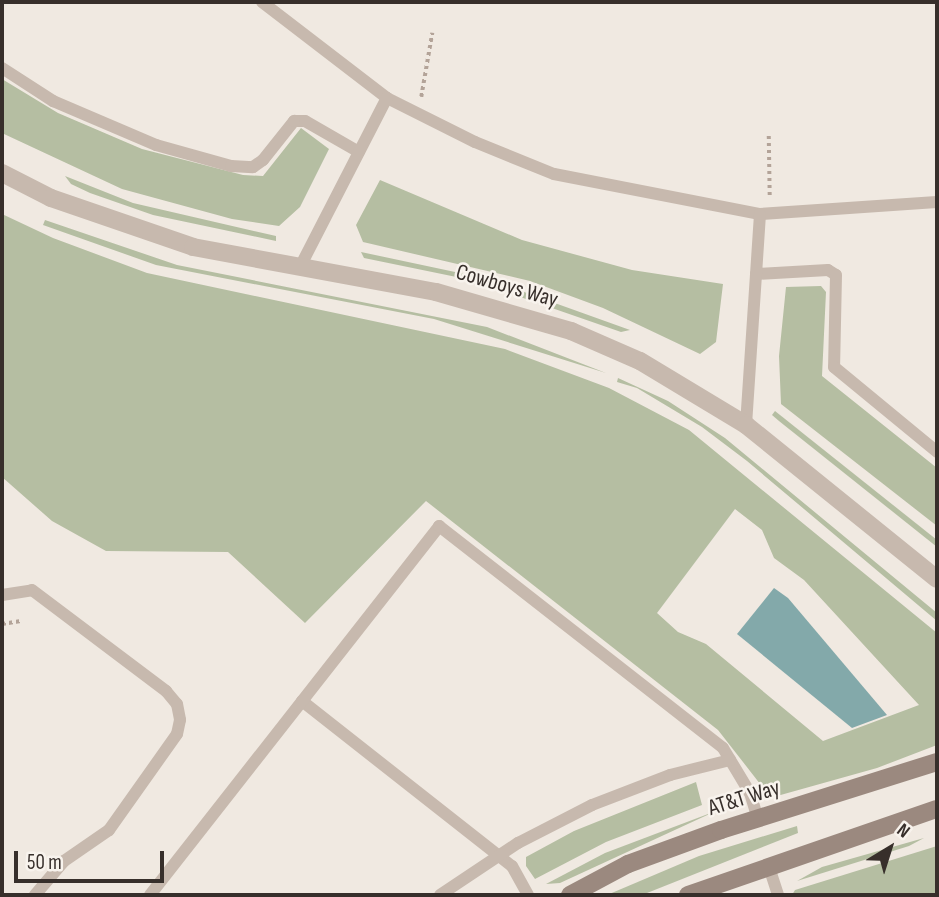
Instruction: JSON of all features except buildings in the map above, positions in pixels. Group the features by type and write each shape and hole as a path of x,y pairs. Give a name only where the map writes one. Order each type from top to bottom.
{"main road":[{"name":"AT&T Way","path":"570,895 628,864 937,762"},
{"path":"688,895 937,809"}],"street":[{"name":"Cowboys Way","path":"2,173 121,225 193,247 436,292 572,331 640,361 746,425 937,579"}],"lane":[{"path":"262,2 387,98 554,174 766,214 937,202"},
{"path":"2,68 53,101 156,145 231,166 253,167 263,160 294,121 305,121 359,152"},
{"path":"301,265 387,98"},
{"path":"746,425 756,274 766,214"},
{"path":"756,274 828,270 836,275 834,367 937,452"},
{"path":"150,895 439,526 723,748 750,793 758,819"},
{"path":"2,595 32,590 166,691 177,704 180,720 177,734 109,830 64,861 36,895"},
{"path":"302,701 512,866 528,895"},
{"path":"440,895 498,855 555,823 631,789 730,760"},
{"path":"769,867 778,895"}],"path":[{"path":"418,113 432,33"},
{"path":"766,214 769,136"},
{"path":"2,624 21,621"}],"green space":[{"path":"2,79 58,113 142,149 243,175 263,176 301,128 329,149 300,207 279,226 232,219 122,189 4,134"},
{"path":"65,176 133,203 276,236 276,241 153,215 90,193 71,184"},
{"path":"380,180 522,240 632,270 723,284 716,342 700,354 603,308 530,281 363,242 356,225"},
{"path":"2,214 53,238 147,273 505,349 609,388 689,430 937,633 937,745 877,768 777,796 768,794 718,730 426,501 305,623 228,552 106,551 52,521 2,477","holes":["735,509 762,530 774,558 804,580 919,705 823,741 706,644 678,632 657,613"]},
{"path":"45,220 177,265 487,327 606,373 434,319 156,265 43,225"},
{"path":"361,252 488,279 630,330 621,332 471,280 364,258"},
{"path":"821,286 826,292 822,376 937,468 937,526 781,404 779,356 786,287"},
{"path":"618,378 668,401 725,438 937,613 937,621 747,461 702,427 637,388 617,382"},
{"path":"775,411 937,540 937,547 779,421 772,415"},
{"path":"696,782 702,805 606,842 535,879 526,866 526,857 574,831"},
{"path":"716,811 560,883 546,884 605,853"},
{"path":"797,826 798,833 642,895 607,895 699,856"},
{"path":"924,838 909,846 797,881 822,867"},
{"path":"937,846 937,895 792,895 795,890"}],"water":[{"path":"774,588 788,598 887,715 852,728 737,634"}]}
